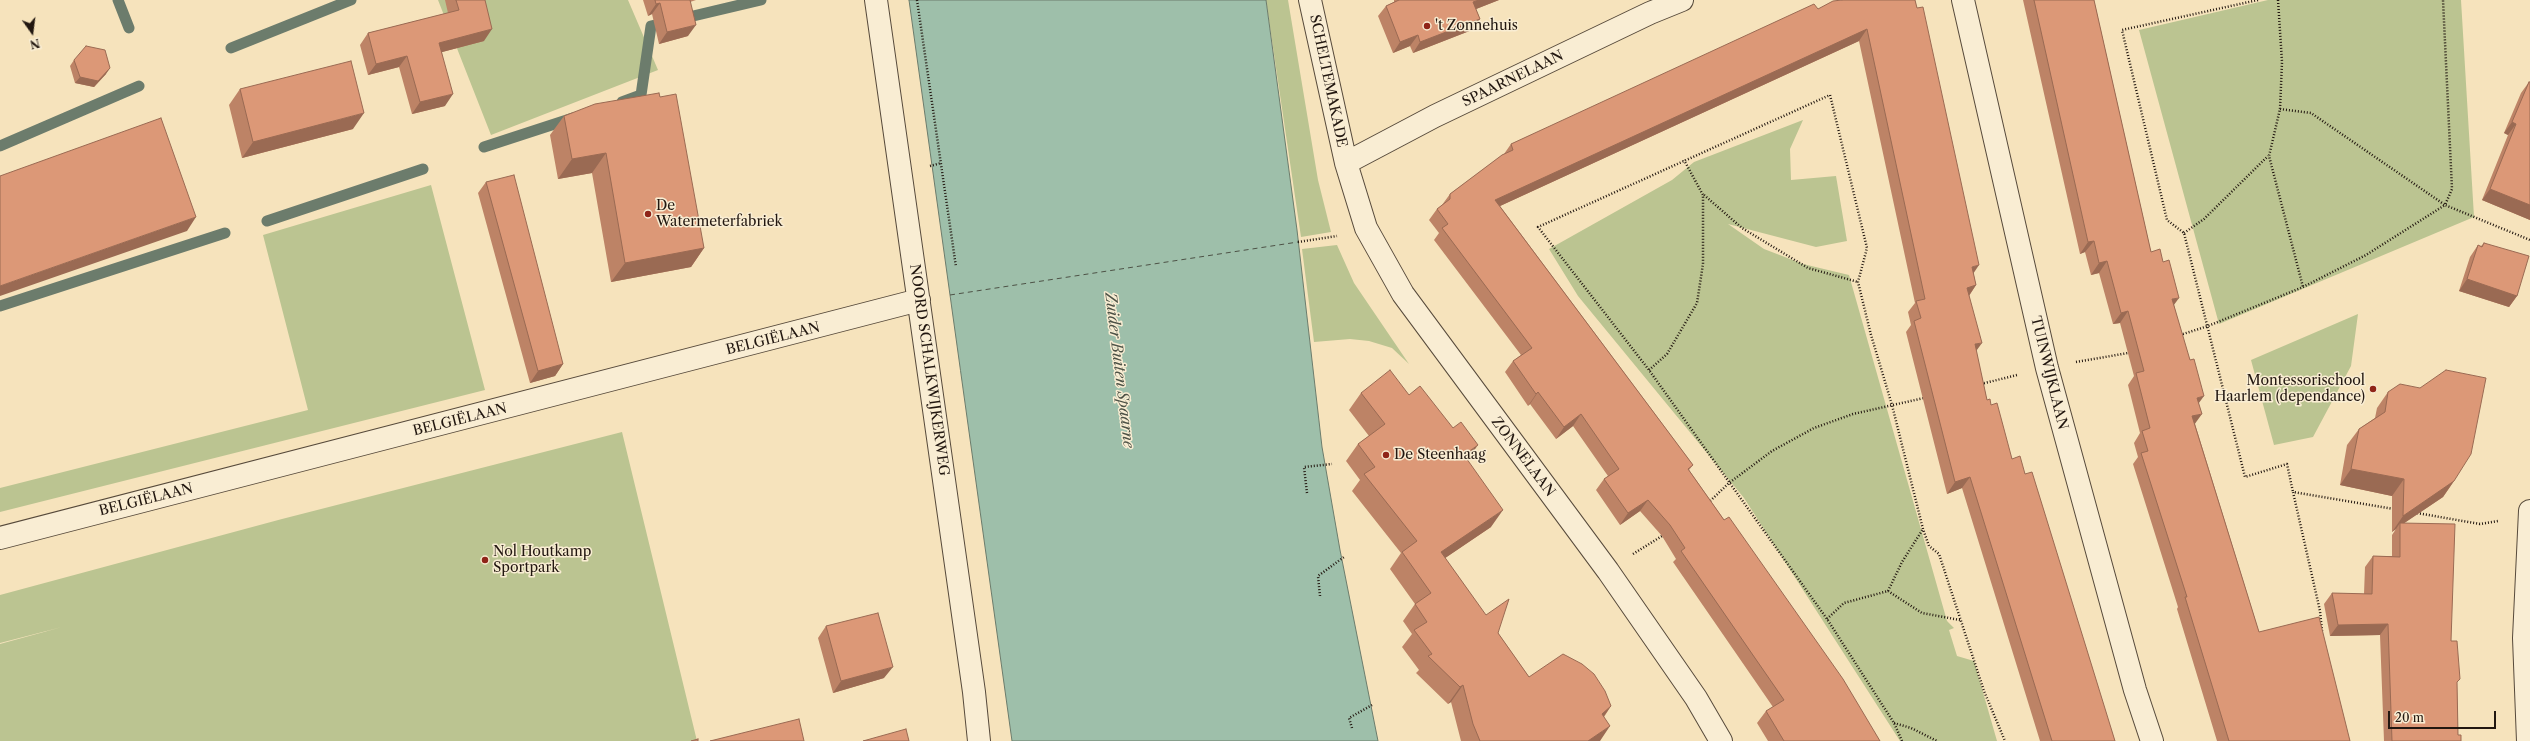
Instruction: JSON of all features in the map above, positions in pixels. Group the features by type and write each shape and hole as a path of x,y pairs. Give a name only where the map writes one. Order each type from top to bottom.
{"street":[{"name":"NOORD SCHALKWIJKERWEG","path":"876,0 974,692 979,741"},
{"name":"SCHELTEMAKADE","path":"1310,0 1346,163"},
{"name":"SPAARNELAAN","path":"1346,163 1649,6 1682,0"},
{"name":"TUINWIJKLAAN","path":"1963,0 2047,368 2135,690 2152,741"},
{"name":"ZONNELAAN","path":"1346,163 1366,228 1403,294 1608,571 1696,698 1721,741"},
{"name":"BELGIËLAAN","path":"0,538 919,300"},
{"path":"2528,741 2524,638 2529,514"}],"path":[{"path":"917,0 956,267"},
{"path":"2258,0 2122,30 2167,220 2184,233 2245,476 2287,464 2320,611 2323,634"},
{"path":"2278,0 2282,62 2280,109 2269,156 2303,287"},
{"path":"2173,338 2208,326 2303,287 2366,255 2445,205 2452,189 2443,0"},
{"path":"1902,741 1894,723 1827,619 1649,370 1538,227 1830,95 1866,248 1858,282 1870,335 1892,405 1923,529 1929,546 1939,554 1960,620 2005,741"},
{"path":"2280,109 2311,113 2445,205 2530,240"},
{"path":"2184,233 2204,219 2269,156"},
{"path":"1684,160 1703,195 1742,228 1808,268 1858,282"},
{"path":"930,166 941,163"},
{"path":"1649,370 1667,354 1697,304 1703,264 1703,195"},
{"path":"1298,242 1335,237 1366,228"},
{"path":"1980,385 2047,368 2128,353"},
{"path":"1706,504 1729,483 1772,451 1814,428 1853,414 1929,397"},
{"path":"1306,493 1304,467 1332,464"},
{"path":"2293,492 2402,510"},
{"path":"2410,512 2480,524 2529,514"},
{"path":"1888,591 1902,562 1923,529"},
{"path":"1320,596 1318,576 1344,557"},
{"path":"1827,619 1844,603 1888,591 1922,613 1960,620"},
{"path":"1352,728 1349,718 1372,705"},
{"path":"1894,723 1911,728 1937,741"}],"shaded area":[{"path":"438,0 628,0 658,70 491,135"},
{"path":"1266,0 1288,0 1318,180 1331,232 1301,237"},
{"path":"2268,0 2461,0 2474,217 2219,324 2139,30"},
{"path":"1803,120 1790,149 1791,180 1836,176 1847,241 1816,247 1728,224 1764,249 1803,264 1849,275 1947,621 1954,628 1949,630 1957,656 1974,661 1997,741 1900,741 1744,498 1578,296 1549,249 1672,180 1694,162"},
{"path":"431,185 485,390 0,512 0,488 308,410 263,235"},
{"path":"1337,245 1354,283 1409,364 1392,348 1369,341 1350,339 1314,342 1302,249"},
{"path":"2358,314 2351,366 2313,437 2274,445 2251,360"},
{"name":"Nol Houtkamp Sportpark","path":"622,432 697,741 0,741 0,644 62,627 0,643 0,595 282,519"}],"water":[{"name":"Zuider Buiten Spaarne","path":"909,0 1266,0 1297,230 1322,447 1340,550 1378,741 1012,741"}],"building":[{"path":"456,0 485,0 492,29 439,43 453,94 420,102 407,56 376,64 368,33 459,10"},
{"path":"655,0 690,0 696,25 667,32 660,3 656,4"},
{"name":"'t Zonnehuis","path":"1399,0 1479,0 1473,2 1480,19 1420,42 1418,35 1400,42 1386,6"},
{"path":"1915,0 1917,8 1923,7 1979,265 1972,267 1976,285 1967,288 1982,343 1975,344 1987,400 1990,399 1991,405 1997,403 2012,459 2020,456 2025,474 2032,472 2115,741 2052,741 1970,477 1955,482 1914,321 1921,318 1916,301 1925,299 1867,29 1495,200 1693,465 1688,469 1724,520 1729,517 1843,679 1880,741 1784,741 1766,711 1784,700 1681,551 1685,548 1670,525 1648,500 1628,513 1604,479 1619,469 1581,414 1564,427 1538,392 1536,394 1513,361 1532,348 1442,228 1448,224 1437,209 1450,199 1450,194 1502,155 1513,150 1511,144 1814,4 1818,9 1833,1"},
{"path":"2034,0 2094,0 2151,252 2160,249 2163,262 2169,260 2179,298 2172,299 2190,360 2194,359 2204,396 2197,398 2202,414 2192,416 2259,632 2319,617 2350,741 2229,741 2185,597 2187,597 2141,453 2148,451 2142,431 2150,428 2136,373 2144,371 2128,311 2121,313 2107,261 2099,263 2094,241 2088,242"},
{"path":"86,46 105,50 110,68 98,81 80,77 74,60"},
{"path":"351,61 364,113 253,142 240,89"},
{"path":"2529,82 2530,205 2490,189 2516,124 2512,122"},
{"path":"659,93 660,97 676,94 704,248 625,263 606,153 572,159 564,116 595,104"},
{"path":"161,118 196,217 0,286 0,176"},
{"path":"514,175 563,364 538,371 486,182"},
{"path":"2484,243 2529,256 2517,296 2467,279 2478,245 2482,247"},
{"path":"1390,370 1409,395 1420,386 1453,428 1461,422 1478,445 1464,455 1503,510 1441,552 1486,615 1509,599 1498,633 1529,677 1563,654 1582,664 1594,674 1605,691 1611,706 1602,714 1610,726 1588,741 1480,741 1473,724 1463,685 1460,687 1428,656 1432,654 1414,630 1427,622 1415,604 1431,593 1402,552 1417,541 1364,474 1375,467 1358,444 1385,424 1361,393"},
{"path":"2446,370 2486,378 2471,454 2454,481 2403,516 2404,479 2351,469 2359,429 2385,412 2388,392 2400,384 2420,388"},
{"path":"2400,523 2455,524 2451,641 2457,641 2460,679 2457,682 2458,735 2461,735 2461,741 2392,741 2388,624 2338,625 2332,593 2372,594 2373,556 2400,557"},
{"path":"878,613 893,667 841,681 826,626"},
{"path":"799,719 804,741 710,741"},
{"path":"906,729 909,741 863,741"}],"waterway":[{"path":"118,0 129,28"},
{"path":"231,48 351,0"},
{"path":"622,102 641,95 651,26 761,0"},
{"path":"0,146 139,86"},
{"path":"484,147 573,118"},
{"path":"267,221 423,169"},
{"path":"0,306 225,233"}],"ferry route":[{"path":"950,295 1298,242"}],"place":[{"name":"'t Zonnehuis","path":"1427,26"},
{"name":"De Watermeterfabriek","path":"648,214"},
{"name":"Montessorischool Haarlem (dependance)","path":"2373,389"},
{"name":"De Steenhaag","path":"1386,455"},
{"name":"Nol Houtkamp Sportpark","path":"485,560"}]}
